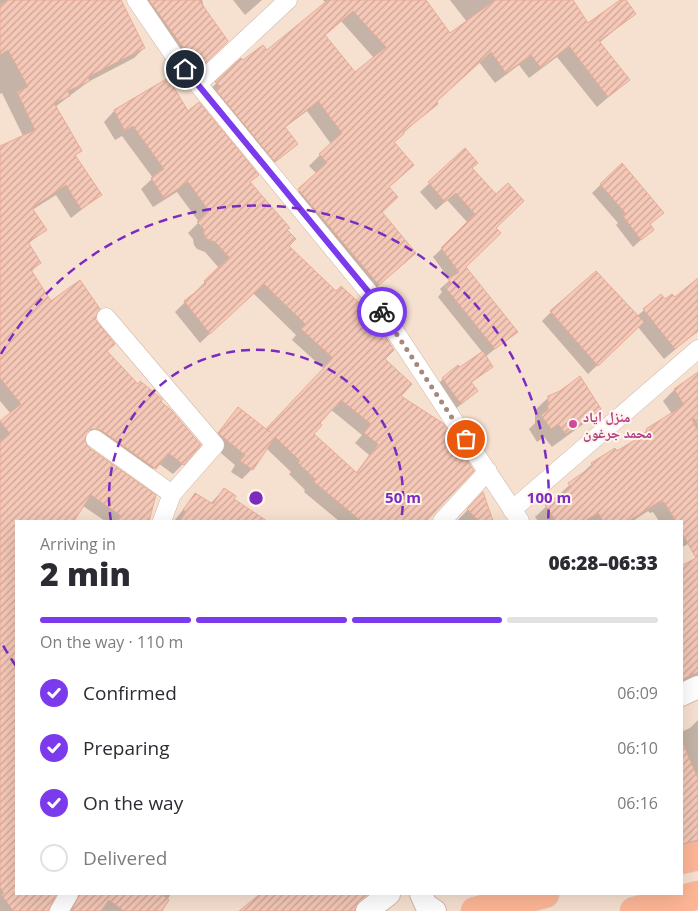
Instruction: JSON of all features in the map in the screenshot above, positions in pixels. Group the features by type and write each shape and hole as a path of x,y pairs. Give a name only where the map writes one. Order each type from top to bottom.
{"highway":[{"path":"683,860 698,856"},
{"path":"475,911 541,895"},
{"path":"634,911 698,895"}],"street":[{"path":"136,0 173,54 371,295 516,515 698,349"},
{"path":"198,84 288,0"},
{"path":"106,317 215,445 172,494 162,520"},
{"path":"95,439 172,494"},
{"path":"443,520 488,471"},
{"path":"683,694 698,687"},
{"path":"59,911 69,895"},
{"path":"367,911 388,895"},
{"path":"421,895 426,905 435,911"}],"shaded area":[{"path":"0,0 698,0 698,911 0,911"}],"building":[{"path":"8,0 121,0 145,48 88,77 90,81 68,91 70,96 54,103 82,151 75,155 102,195 81,209 66,185 32,208 47,230 28,242 41,263 31,270 51,301 80,280 100,309 95,319 115,344 107,351 138,384 140,381 162,399 161,402 171,410 201,445 184,465 168,453 156,469 101,430 91,429 85,438 88,447 156,495 149,520 117,520 120,515 91,495 75,520 15,520 15,895 56,895 48,911 13,911 1,894 4,894 0,887 0,442 10,434 0,421 21,404 0,378 0,146 35,130 17,92 28,87 8,50 0,55 0,5"},
{"path":"149,0 199,0 228,41 199,69"},
{"path":"328,0 426,0 450,33 495,0 573,0 588,23 620,0 626,0 636,14 599,41 630,80 608,97 569,46 541,68 531,55 506,73 491,52 437,101 438,104 403,132 404,134 394,142 414,165 389,187 398,197 382,212 416,253 379,285 298,189 327,163 319,154 342,133 318,101 285,127 298,144 275,162 216,90 220,86 215,82 241,58 243,60 263,45 267,50","holes":["353,11 386,47 355,72 325,35"]},
{"path":"168,78 188,111 199,102 259,175 250,182 290,228 287,230 296,239 289,246 336,291 341,286 368,311 366,312 375,321 394,350 385,359 412,384 401,396 444,424 474,471 427,520 360,520 313,481 315,479 298,463 300,461 275,437 253,470 240,461 245,455 218,433 238,407 266,429 333,358 301,329 305,324 264,284 210,334 184,301 206,284 204,281 229,257 215,242 207,239 203,228 197,222 209,211 188,182 164,198 151,178 164,169 133,126 125,131 114,110","holes":["341,400 371,424 364,433 378,444 357,473 314,434 322,425 320,423"]},
{"path":"465,148 478,163 472,168 496,194 508,183 524,201 496,228 501,233 466,267 518,332 495,349 445,287 451,283 448,279 459,272 441,248 475,214 456,193 445,202 428,182"},
{"path":"622,163 664,213 650,224 654,230 641,240 623,216 626,214 600,184"},
{"path":"596,271 644,322 598,366 550,311"},
{"path":"698,278 698,331 675,349 643,309 661,294 665,299 672,294 675,297"},
{"path":"483,351 493,367 471,382 478,391 461,404 442,378 458,365 460,367"},
{"path":"698,372 698,425 694,418 692,420 698,431 698,672 683,679 683,565 696,558 683,535 683,520 675,520 664,502 661,503 660,501 631,520 602,520 598,513 587,520 555,520 545,505 571,487 568,483 593,466 591,463 615,448 617,451 648,432 646,429 684,405 674,389"},
{"path":"580,376 601,409 566,434 558,424 551,429 541,415 548,410 548,396 560,391"},
{"path":"224,488 236,496 234,499 266,520 181,520 186,512 183,510 195,493 213,504"},
{"path":"483,492 493,520 478,520 467,509"},
{"path":"683,744 698,778 698,840 683,844"},
{"path":"79,895 162,895 169,900 162,911 124,911 109,900 101,911 71,911"},
{"path":"259,895 367,895 359,901 354,911 239,911"}],"way so far":[{"path":"382,312 466,439"}],"place":[{"name":"منزل اياد محمد جرغون","path":"573,424"}],"route":[{"path":"185,69 371,295 382,312"}]}
